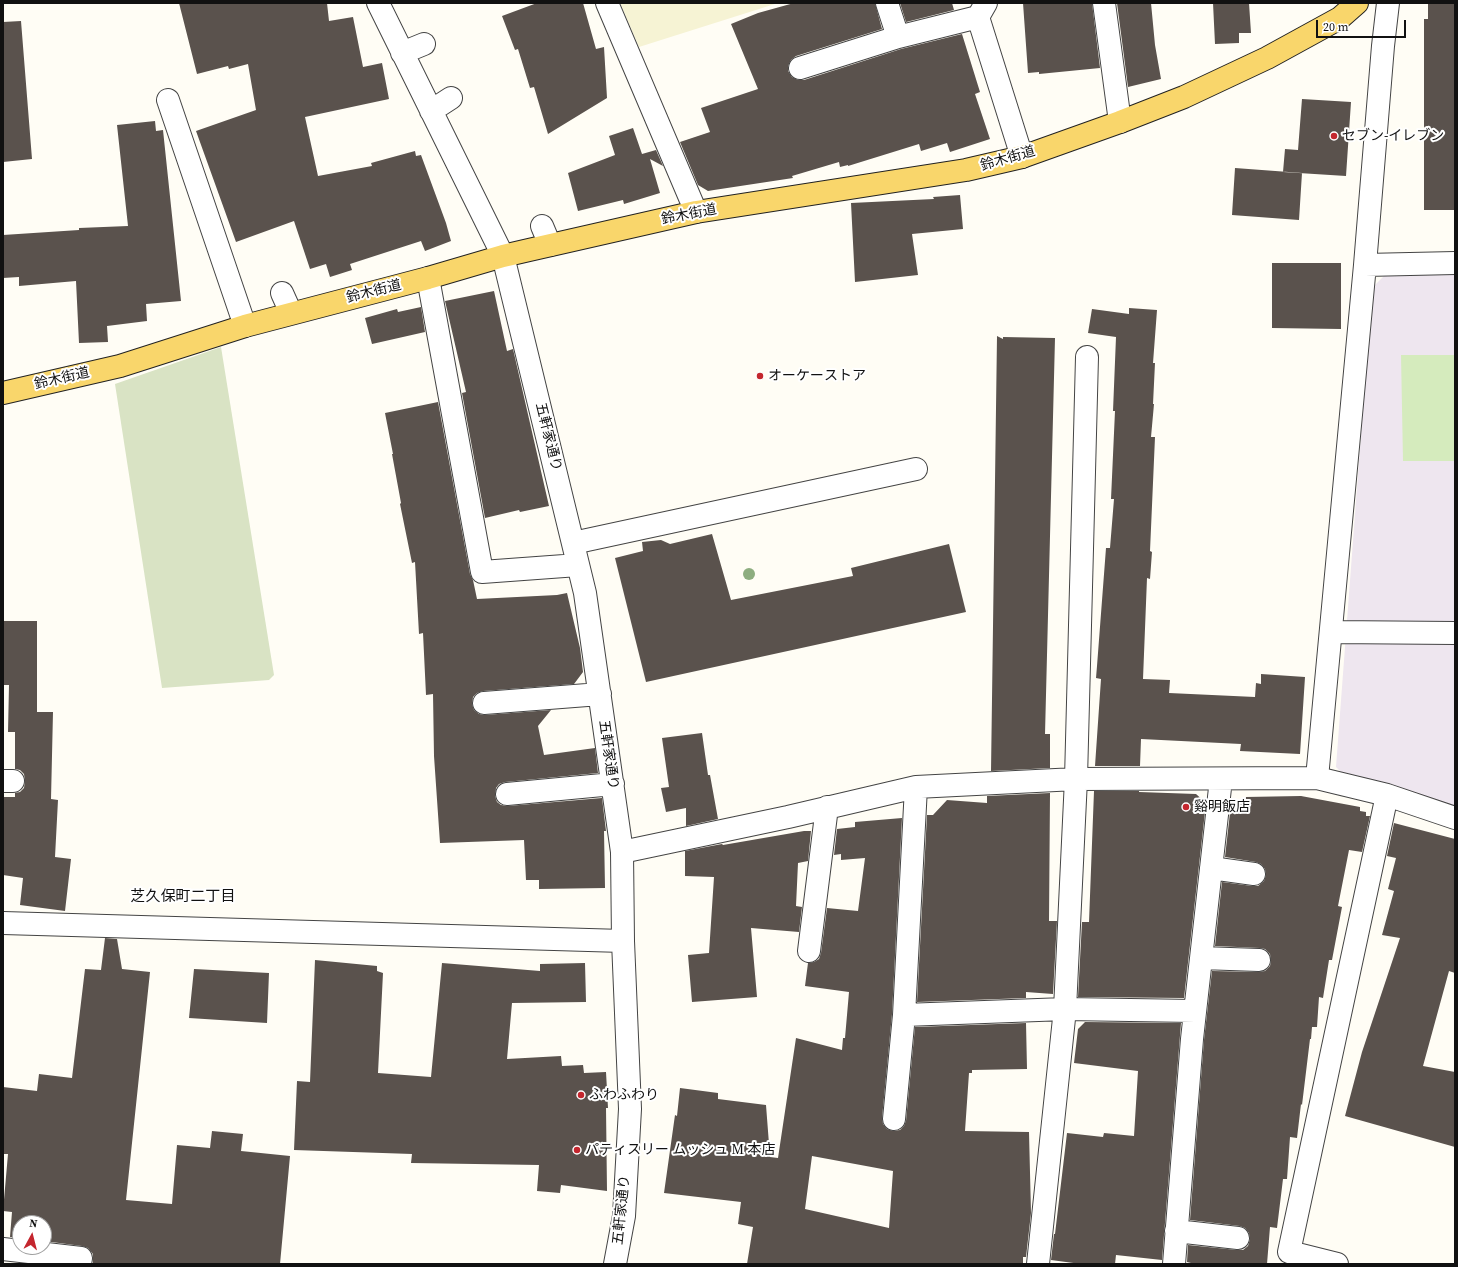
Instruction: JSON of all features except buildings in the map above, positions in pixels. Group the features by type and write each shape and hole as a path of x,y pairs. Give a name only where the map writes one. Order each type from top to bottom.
{"main road":[{"name":"鈴木街道","path":"3,392 120,366 244,326 428,278 503,256 546,236 959,171 1022,157 1120,122 1184,97 1267,58 1340,18 1357,3"}],"street":[{"name":"五軒家通り","path":"378,3 503,256 585,593 622,852 623,941 630,1109 624,1216 615,1264"},
{"path":"607,3 646,80 696,212"},
{"path":"887,3 898,37"},
{"path":"1104,3 1120,122"},
{"path":"1318,778 1388,3"},
{"path":"800,68 982,10 1022,157"},
{"path":"402,54 424,44"},
{"path":"431,111 451,98"},
{"path":"168,100 244,326"},
{"path":"1365,265 1455,263"},
{"path":"428,278 482,572 578,565"},
{"path":"282,293 291,313"},
{"path":"1038,1264 1065,1009 1076,779 1087,357"},
{"path":"573,543 916,469"},
{"path":"1331,632 1455,633"},
{"path":"484,703 600,694"},
{"path":"622,852 827,808 916,787 1076,779 1318,778 1387,795 1455,818"},
{"path":"1174,1264 1195,1011 1221,779"},
{"path":"507,794 612,784"},
{"path":"894,1119 904,1015 916,787"},
{"path":"1337,1264 1287,1258 1387,795"},
{"path":"809,951 827,808"},
{"path":"1211,868 1254,874"},
{"path":"3,923 623,941"},
{"path":"1201,958 1259,960"},
{"path":"904,1015 1065,1009 1195,1011"},
{"path":"1176,1231 1238,1238"},
{"path":"3,1249 81,1258 80,1264"}],"shaded area":[{"path":"620,3 778,3 639,47"},
{"path":"1386,274 1455,274 1455,810 1347,778 1336,767 1372,288"}],"green space":[{"path":"221,347 274,675 269,680 162,688 115,384"},
{"path":"1401,355 1455,355 1455,461 1403,461"}],"place":[{"name":"セブン-イレブン","path":"1334,136"},
{"name":"オーケーストア","path":"760,376"},
{"name":"谿明飯店","path":"1186,807"},
{"name":"ふわふわり","path":"581,1095"},
{"name":"パティスリー ムッシュ M 本店","path":"577,1150"}],"district":[{"name":"芝久保町二丁目","path":"183,897"}]}
